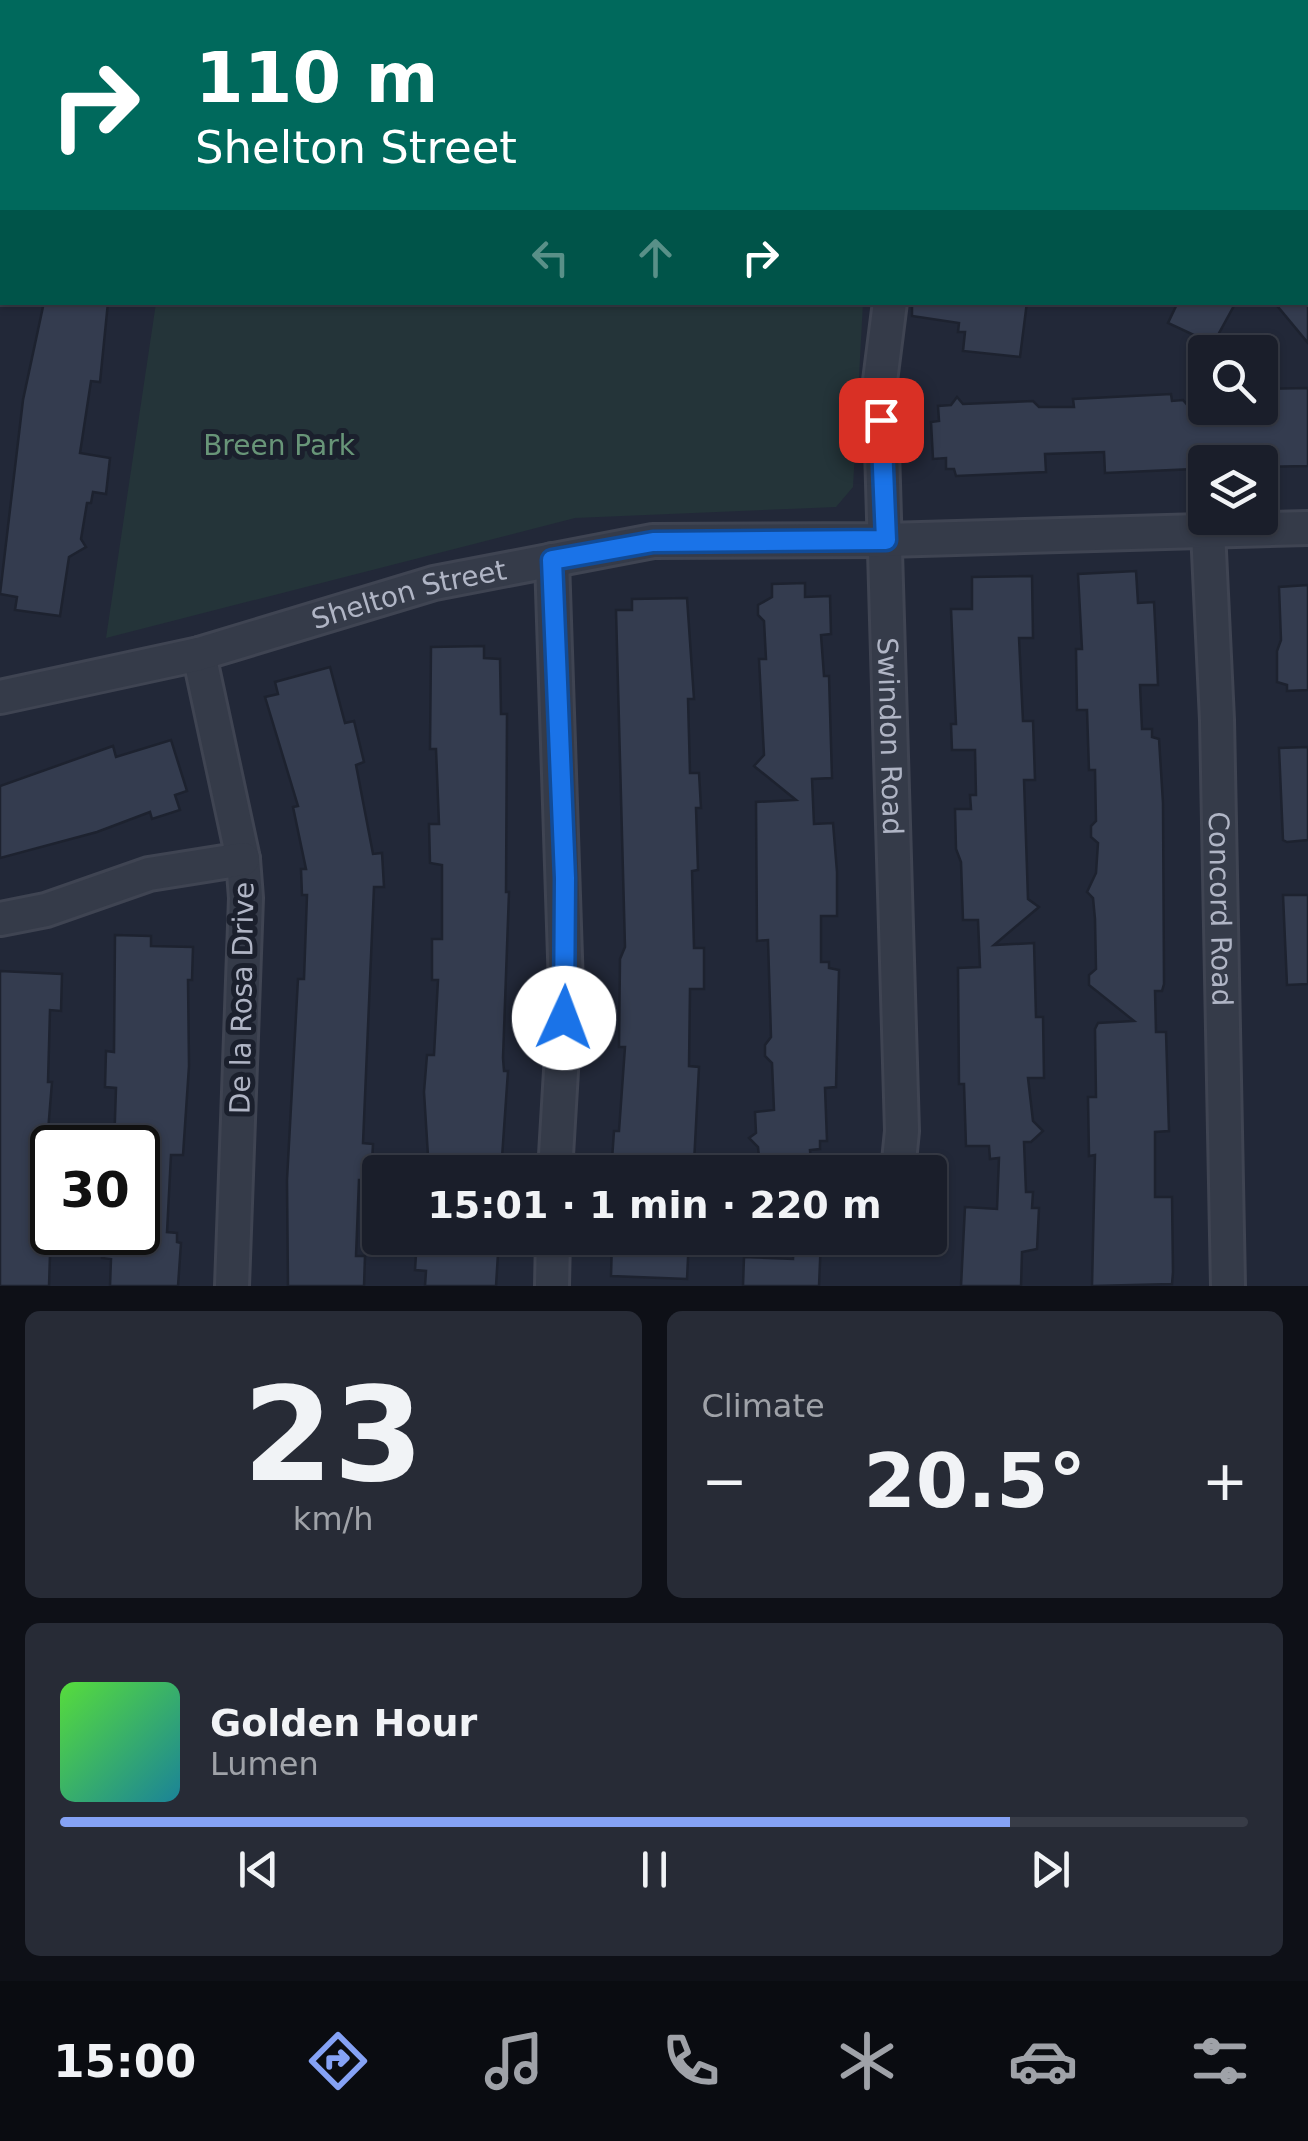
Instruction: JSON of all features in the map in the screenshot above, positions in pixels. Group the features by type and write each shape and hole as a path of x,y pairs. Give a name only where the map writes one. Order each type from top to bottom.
{"street":[{"name":"Swindon Road","path":"890,305 880,382 902,1131 900,1155"},
{"name":"Shelton Street","path":"1278,529 1308,528"},
{"name":"Shelton Street","path":"0,697 198,654 434,583 653,542 1188,532"},
{"name":"Concord Road","path":"1208,535 1218,738 1228,1286"},
{"path":"552,560 566,968 557,1155"},
{"name":"De la Rosa Drive","path":"198,654 244,859 246,963 232,1286"},
{"path":"0,919 46,910 149,874 244,859"},
{"path":"552,1286 553,1255"}],"green space":[{"name":"Breen Park","path":"156,305 863,305 853,487 836,507 575,518 106,638"}],"building":[{"path":"43,305 108,305 100,382 91,381 80,453 110,458 106,494 93,492 91,503 87,503 81,539 86,547 69,557 60,616 15,610 17,597 0,594 23,400"},
{"path":"912,305 1027,305 1020,357 963,351 965,332 958,332 959,323 912,316"},
{"path":"1177,305 1234,305 1218,335 1194,335 1168,323"},
{"path":"1276,305 1308,305 1308,343"},
{"path":"1308,388 1308,466 1278,467 1278,445 1188,445 1188,469 1105,473 1104,452 1045,454 1046,472 956,476 954,469 946,469 946,458 933,459 931,422 939,421 938,406 951,405 957,397 963,404 1033,401 1039,407 1074,407 1073,399 1171,394 1172,401 1183,400 1188,406 1188,425 1278,425 1278,389"},
{"path":"1136,571 1138,603 1154,602 1158,685 1140,685 1142,729 1152,729 1152,737 1159,739 1163,803 1164,984 1162,991 1155,991 1156,1032 1166,1032 1169,1131 1155,1132 1155,1197 1172,1197 1173,1272 1172,1284 1092,1286 1095,1155 1089,1156 1088,1097 1096,1097 1095,1029 1098,1023 1134,1021 1089,985 1089,975 1096,969 1095,919 1093,898 1087,892 1096,873 1098,843 1091,837 1091,826 1096,821 1095,770 1089,770 1087,710 1077,710 1076,649 1082,649 1078,574"},
{"path":"1032,576 1033,638 1019,638 1023,721 1033,721 1035,780 1024,780 1028,899 1039,907 994,945 1034,943 1036,1017 1043,1017 1044,1078 1028,1078 1033,1121 1043,1131 1031,1142 1024,1142 1026,1192 1033,1192 1032,1208 1039,1208 1037,1249 1022,1252 1021,1286 961,1286 965,1207 997,1209 999,1158 990,1159 989,1146 966,1146 964,1084 959,1084 958,968 980,967 978,920 963,920 961,862 956,849 955,809 971,809 970,795 976,795 975,750 952,750 951,724 956,724 951,609 972,609 972,577"},
{"path":"805,583 805,597 830,596 831,634 821,635 824,676 829,676 832,778 812,779 814,824 833,823 837,872 837,916 821,916 821,962 829,962 829,968 839,970 836,1087 825,1088 827,1141 820,1141 820,1149 810,1150 810,1155 759,1155 758,1147 749,1138 756,1133 755,1112 774,1110 772,1063 765,1056 765,1045 771,1037 768,940 757,941 756,802 796,800 754,766 764,755 759,659 766,659 764,621 758,615 758,605 772,597 772,584"},
{"path":"1308,585 1308,690 1287,691 1287,685 1277,682 1281,640 1279,587"},
{"path":"687,598 694,699 688,699 690,773 699,773 701,808 696,808 698,870 692,871 694,948 704,948 704,989 690,989 689,1066 699,1067 694,1155 612,1155 614,1131 619,1131 625,1047 619,1047 620,959 625,947 616,610 632,610 632,599"},
{"path":"484,646 484,658 500,659 501,714 507,714 509,892 503,1058 504,1071 508,1071 502,1155 428,1155 424,1092 427,1055 434,1055 438,980 432,980 432,939 442,939 442,865 430,863 429,824 439,824 436,749 430,749 431,647"},
{"path":"330,667 345,723 354,721 364,762 356,765 373,854 382,853 384,887 374,887 363,1143 373,1144 372,1155 362,1155 359,1180 356,1256 365,1256 364,1286 288,1286 287,1180 298,979 304,979 307,895 302,895 301,869 306,869 293,807 298,806 265,697 278,694 275,682"},
{"path":"171,740 187,791 175,795 180,810 152,819 150,812 97,832 0,858 0,786 113,746 116,757"},
{"path":"1308,747 1308,840 1287,842 1283,840 1279,748"},
{"path":"1283,895 1308,895 1308,984 1287,985"},
{"path":"115,935 151,936 151,946 193,947 192,980 188,980 189,1066 183,1155 171,1155 167,1232 177,1233 177,1242 181,1243 178,1286 110,1286 111,1259 102,1258 160,1255 160,1125 115,1125 116,1088 105,1087 106,1051 114,1052"},
{"path":"0,971 62,974 61,1011 50,1010 49,1125 30,1125 30,1255 50,1255 49,1286 0,1286"},
{"path":"416,1255 498,1255 496,1286 425,1286 426,1271 415,1270"},
{"path":"612,1255 688,1255 687,1279 611,1276"},
{"path":"793,1255 820,1255 819,1286 743,1286 744,1257 793,1259"}],"route":[{"path":"564,1018 565,878 552,560 653,542 886,540 881,420"}]}
